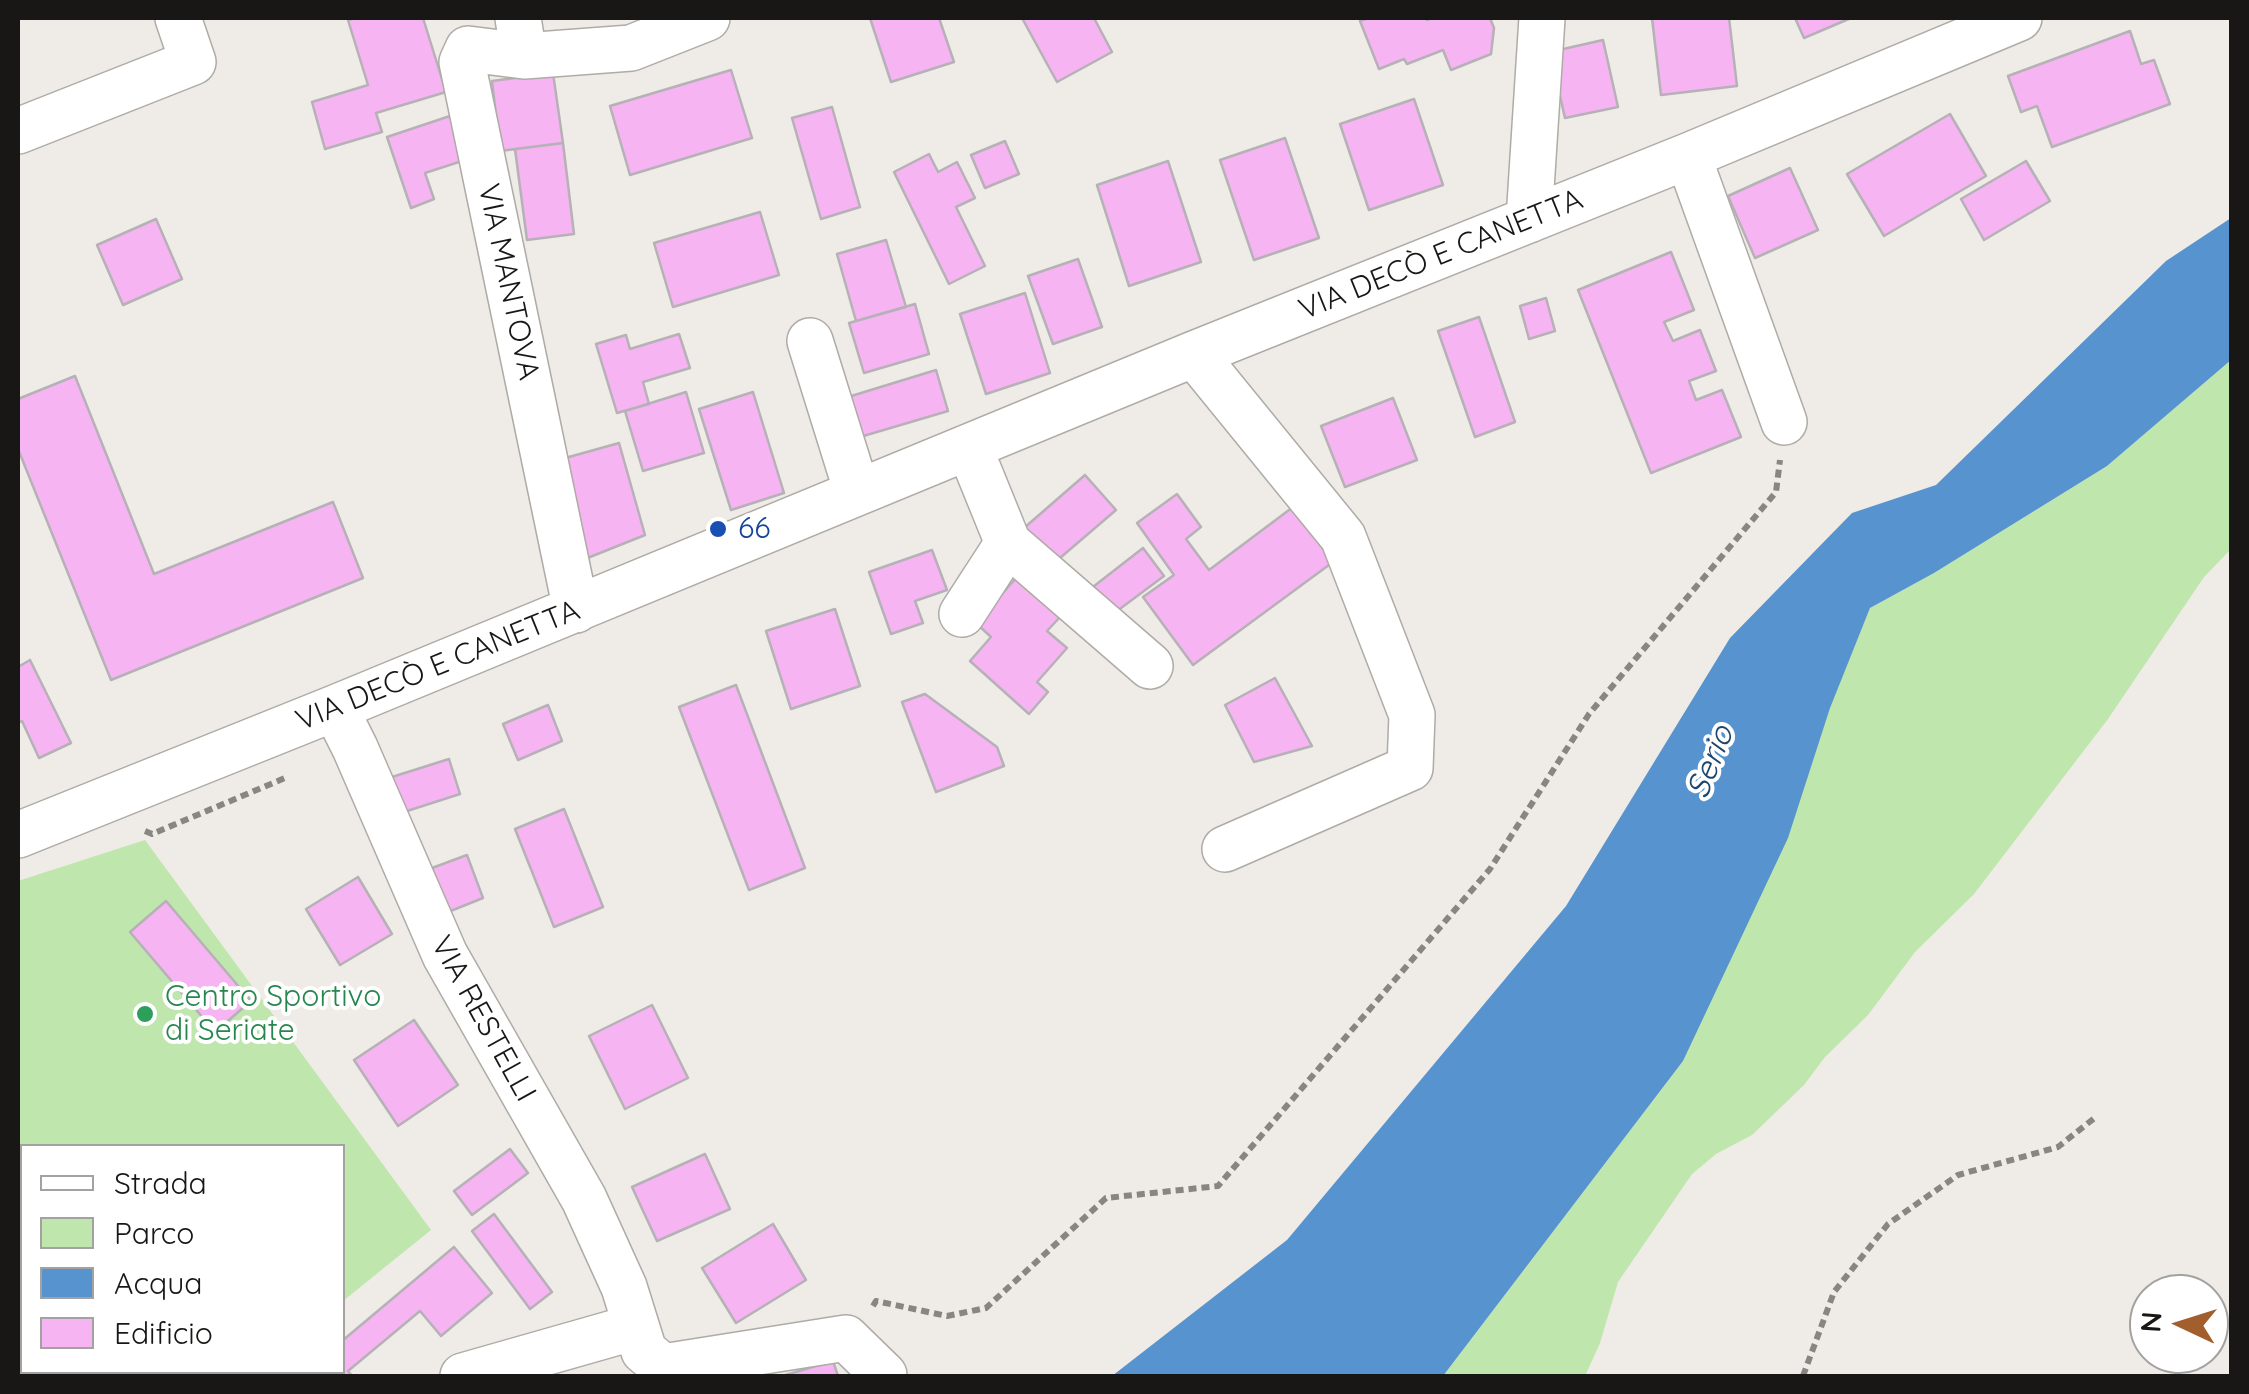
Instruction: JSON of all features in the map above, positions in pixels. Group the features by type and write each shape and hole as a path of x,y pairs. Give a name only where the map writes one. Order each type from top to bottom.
{"street":[{"path":"18,131 193,62 178,18"},
{"path":"521,36 631,48 707,18"},
{"path":"1529,220 1542,18"},
{"name":"VIA DECÒ E CANETTA","path":"18,835 1194,354 1529,220 1690,163 2019,18"},
{"name":"VIA MANTOVA","path":"521,36 468,49 462,62 576,610"},
{"path":"1690,163 1784,422"},
{"path":"810,341 857,492"},
{"path":"1194,354 1343,537 1412,715 1410,768 1225,850"},
{"path":"969,447 1008,543 1150,666"},
{"path":"962,614 1008,543"},
{"name":"VIA RESTELLI","path":"335,708 356,748 444,955 584,1199 624,1287 644,1351 664,1367 846,1338"},
{"path":"463,1376 635,1327"},
{"path":"846,1338 884,1375"}],"path":[{"path":"846,1338 876,1302 947,1316 986,1308 1106,1198 1218,1186 1490,869 1589,714 1776,492"},
{"path":"1803,1376 1834,1292 1888,1224 1958,1175 2058,1147 2098,1116"}],"green space":[{"path":"2231,360 2231,549 2204,577 2108,719 1974,894 1915,952 1868,1015 1825,1057 1804,1085 1752,1135 1716,1154 1692,1174 1618,1282 1600,1343 1585,1376 1443,1376 1683,1061 1870,608 2107,466"},
{"name":"Centro Sportivo di Seriate","path":"145,840 431,1230 345,1299 345,1144 20,1144 20,1374 252,1374 249,1376 18,1376 18,881"}],"water":[{"name":"Serio","path":"2231,218 2231,360 2107,466 1870,608 1830,708 1788,838 1683,1061 1443,1376 1112,1376 1287,1240 1566,906 1730,638 1852,513 1936,485 2166,261"}],"building":[{"path":"423,18 446,92 376,113 382,132 325,149 312,102 368,85 348,20"},
{"path":"870,18 939,18 954,62 891,82"},
{"path":"1022,18 1094,18 1112,52 1057,82"},
{"path":"1490,18 1494,28 1491,54 1451,70 1443,50 1407,64 1404,59 1379,69 1360,21"},
{"path":"1652,18 1729,18 1737,86 1661,95"},
{"path":"1795,18 1851,18 1804,38"},
{"path":"2130,31 2141,64 2154,60 2170,104 2052,147 2037,106 2021,112 2008,76"},
{"path":"1603,40 1618,107 1565,118 1550,52"},
{"path":"731,70 752,138 630,175 610,106"},
{"path":"553,73 563,143 500,151 492,81"},
{"path":"1414,99 1443,185 1369,210 1340,124"},
{"path":"832,107 860,207 821,219 792,118"},
{"path":"1950,114 1986,176 1884,236 1847,174"},
{"path":"450,116 465,160 425,173 434,199 411,208 387,137"},
{"path":"1285,138 1319,238 1254,260 1220,160"},
{"path":"1005,141 1019,174 985,188 971,155"},
{"path":"563,143 574,234 527,240 515,149"},
{"path":"929,154 938,172 957,162 975,198 956,207 985,266 949,284 894,172"},
{"path":"1168,161 1201,262 1129,286 1097,185"},
{"path":"2026,161 2050,201 1984,240 1961,199"},
{"path":"1790,168 1818,230 1755,258 1728,196"},
{"path":"760,212 779,275 673,307 654,243"},
{"path":"156,219 182,279 123,305 97,245"},
{"path":"886,240 906,307 856,321 837,254"},
{"path":"1671,252 1694,310 1664,322 1673,341 1700,330 1716,371 1689,381 1696,400 1722,390 1741,437 1651,473 1578,290"},
{"path":"1078,259 1102,327 1053,344 1028,276"},
{"path":"1025,293 1050,373 986,394 960,314"},
{"path":"1546,298 1555,331 1529,339 1520,306"},
{"path":"915,304 929,354 864,373 849,323"},
{"path":"1479,317 1515,422 1475,437 1438,331"},
{"path":"679,334 690,368 643,382 649,404 617,413 596,344 626,335 630,349"},
{"path":"936,370 948,411 860,437 848,397"},
{"path":"75,376 154,574 333,502 363,578 111,680 18,449 18,399"},
{"path":"686,392 704,453 643,471 625,411"},
{"path":"753,392 784,493 731,510 699,409"},
{"path":"1393,398 1417,460 1345,487 1321,426"},
{"path":"619,443 645,535 585,559 551,462"},
{"path":"1085,475 1116,510 1046,570 1016,535"},
{"path":"1177,494 1201,527 1186,539 1209,570 1293,507 1333,562 1193,665 1143,597 1174,575 1137,523"},
{"path":"1143,548 1164,576 1109,617 1089,590"},
{"path":"932,550 947,590 915,601 923,623 891,634 869,572"},
{"path":"1018,576 1061,616 1047,631 1067,648 1037,682 1048,692 1029,714 970,661 991,637 976,623"},
{"path":"835,609 860,686 791,709 766,631"},
{"path":"30,660 71,743 39,758 22,721 18,723 18,667"},
{"path":"1275,678 1312,746 1254,762 1225,705"},
{"path":"736,685 805,868 749,890 679,707"},
{"path":"925,694 997,747 1004,766 936,792 902,702"},
{"path":"548,705 562,741 518,760 503,724"},
{"path":"449,759 460,794 404,812 392,777"},
{"path":"564,809 603,907 554,927 515,829"},
{"path":"467,855 483,898 448,912 432,868"},
{"path":"358,877 392,934 340,965 306,909"},
{"path":"166,901 251,1001 215,1032 130,932"},
{"path":"652,1005 688,1078 625,1109 589,1036"},
{"path":"414,1020 458,1085 398,1126 354,1060"},
{"path":"510,1149 528,1173 472,1215 454,1191"},
{"path":"705,1154 730,1209 657,1241 632,1187"},
{"path":"494,1214 552,1292 530,1309 472,1231"},
{"path":"773,1224 806,1280 736,1323 702,1268"},
{"path":"454,1247 492,1293 441,1336 420,1311 348,1371 352,1376 300,1376 345,1374 345,1338"},
{"path":"833,1361 838,1376 782,1376"}],"place":[{"name":"66","path":"718,529"},
{"name":"Centro Sportivo di Seriate","path":"145,1014"}]}
